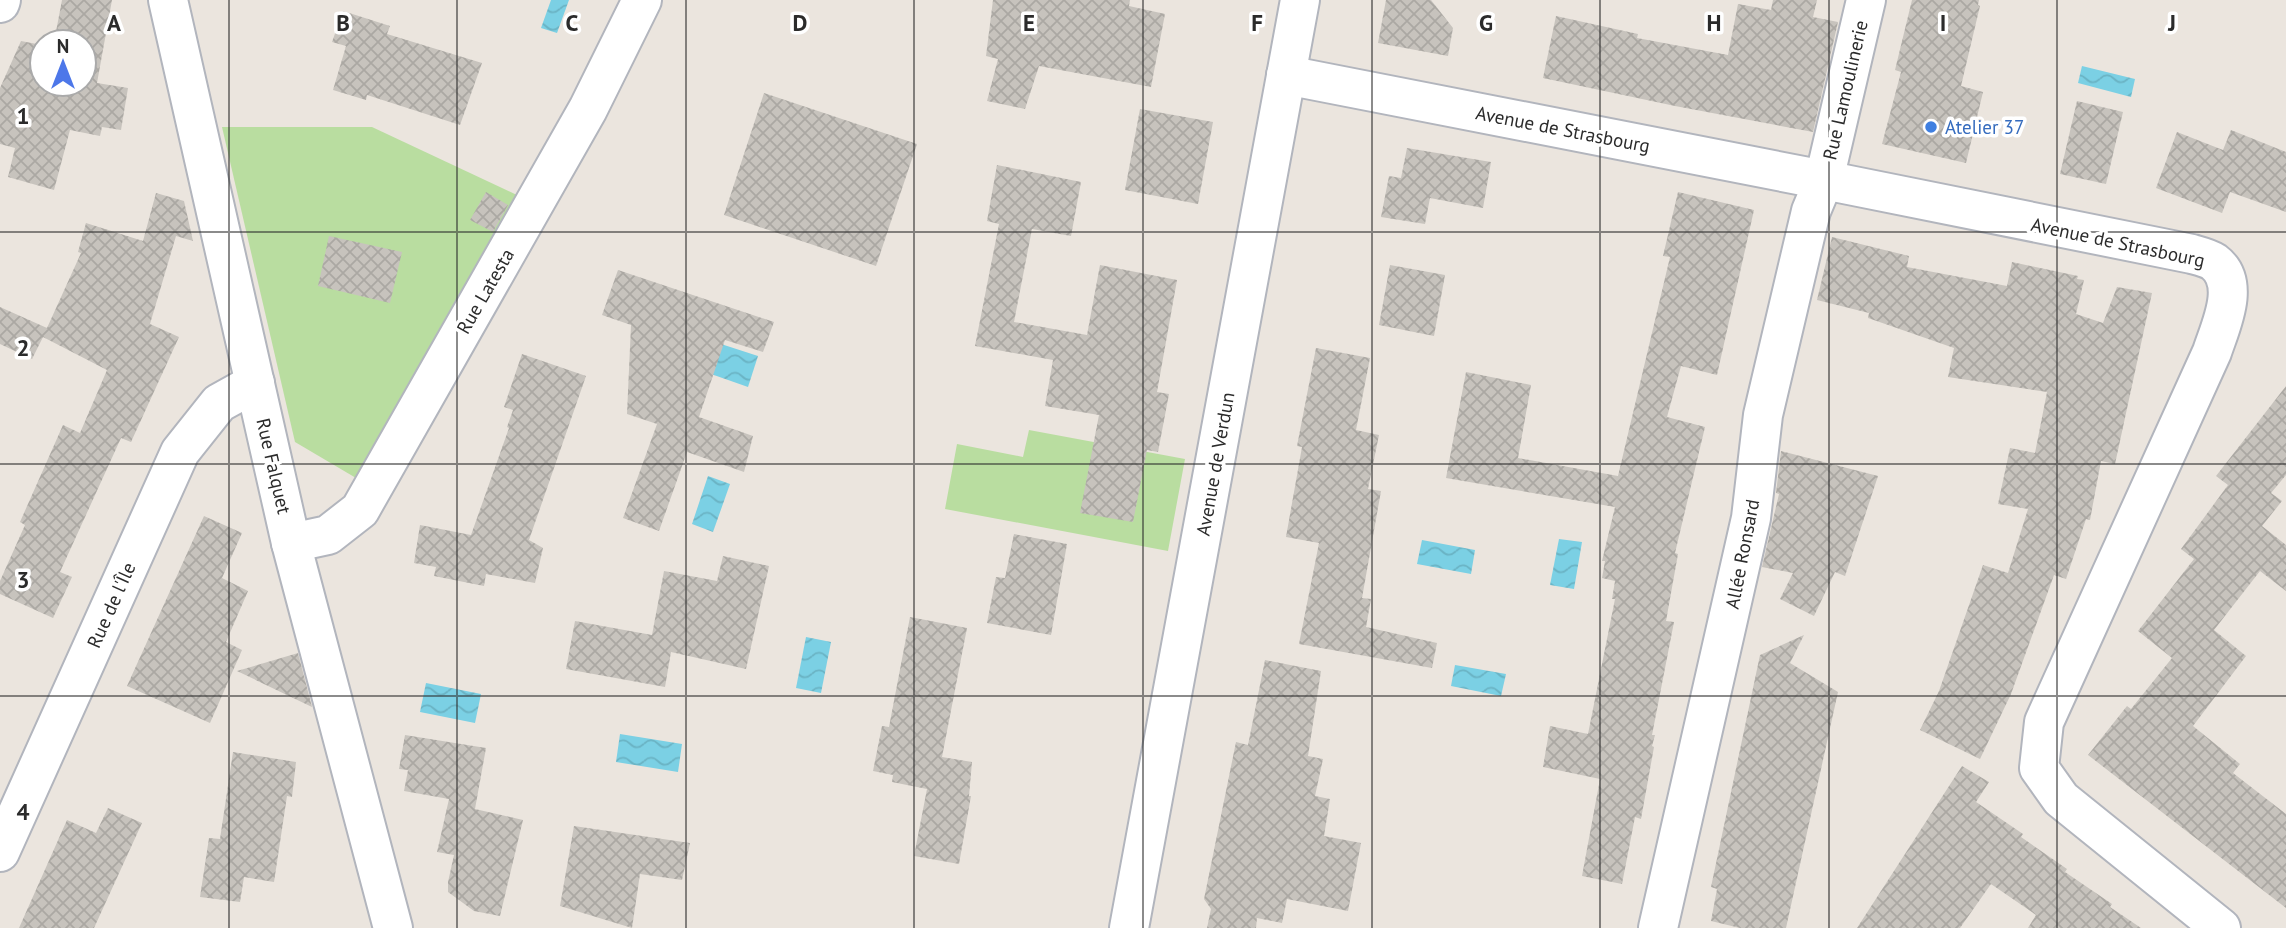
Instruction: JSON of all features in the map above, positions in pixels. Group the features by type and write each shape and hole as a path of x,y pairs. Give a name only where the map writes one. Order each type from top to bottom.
{"street":[{"name":"Rue Falquet","path":"168,0 291,543 393,928"},
{"name":"Rue Latesta","path":"291,543 328,535 360,510 588,109 642,0"},
{"name":"Avenue de Verdun","path":"1129,928 1300,0"},
{"name":"Rue Lamoulinerie","path":"1824,180 1866,0"},
{"name":"Avenue de Strasbourg","path":"1286,75 2192,254 2211,260 2219,267 2229,288 2212,352 2044,722 2039,768 2061,799 2221,928"},
{"name":"Allée Ronsard","path":"1658,928 1751,518 1763,415 1811,211 1824,180"},
{"name":"Rue de l'Île","path":"0,852 180,452 219,403 255,383"}],"green space":[{"path":"222,127 372,127 519,196 356,478 295,442"},
{"path":"1029,430 1185,459 1168,551 945,509 957,444 1023,457"}],"water":[{"path":"551,0 569,0 557,33 541,28"},
{"path":"2082,66 2135,79 2131,97 2078,83"},
{"path":"721,344 758,356 748,387 711,374"},
{"path":"708,476 730,484 713,532 692,524"},
{"path":"1559,539 1582,542 1574,589 1550,585"},
{"path":"1422,540 1475,550 1471,574 1417,564"},
{"path":"806,637 831,642 821,693 796,688"},
{"path":"1455,665 1506,674 1501,696 1451,686"},
{"path":"426,683 481,694 475,723 420,712"},
{"path":"620,734 682,744 678,772 616,762"}],"building":[{"path":"62,0 112,0 98,77 98,28 57,28"},
{"path":"993,0 1130,0 1129,6 1165,14 1151,87 1039,66 1025,109 987,101 998,59 986,56"},
{"path":"1386,0 1431,0 1453,28 1448,56 1378,43"},
{"path":"1773,0 1817,0 1813,17 1838,22 1813,132 1543,78 1556,16 1638,34 1637,38 1728,55 1738,4 1771,10"},
{"path":"1912,0 1979,0 1980,6 1961,86 1983,92 1966,163 1882,144 1901,72 1895,70"},
{"path":"343,11 390,26 387,34 482,63 460,125 367,95 366,100 333,90 346,46 332,42"},
{"path":"21,41 28,42 28,98 98,98 98,83 128,88 121,130 102,127 100,136 70,130 54,190 8,177 15,148 0,144 0,88"},
{"path":"764,93 917,144 876,266 724,215"},
{"path":"2077,101 2123,112 2106,184 2060,174"},
{"path":"1140,109 1213,122 1198,204 1125,190"},
{"path":"2231,130 2286,152 2286,212 2230,192 2222,213 2156,188 2177,132 2223,150"},
{"path":"1407,148 1491,162 1483,208 1430,198 1425,224 1381,217 1389,176 1401,178"},
{"path":"997,165 1081,182 1071,236 1032,229 1014,322 1087,335 1100,265 1177,280 1157,392 1169,394 1158,452 1147,450 1133,522 1080,513 1099,415 1045,406 1053,360 975,346 999,224 987,221"},
{"path":"486,192 508,205 493,232 470,220"},
{"path":"1678,192 1754,210 1717,375 1681,366 1667,417 1705,427 1675,553 1678,554 1666,621 1674,622 1652,735 1655,735 1654,747 1641,819 1635,817 1622,884 1582,876 1600,779 1543,767 1550,726 1588,734 1615,599 1612,599 1615,581 1602,578 1605,561 1602,561 1615,507 1446,478 1466,372 1531,385 1518,458 1618,476 1670,257 1663,256"},
{"path":"156,193 184,201 193,241 176,236 150,324 179,337 131,442 121,438 60,572 72,577 53,618 0,594 0,581 25,525 20,522 63,425 80,433 107,370 43,337 32,359 0,344 0,307 47,328 81,253 78,252 86,223 143,241"},
{"path":"329,236 402,252 390,303 318,286"},
{"path":"1832,237 1909,256 1907,267 2007,286 2012,262 2078,276 2077,279 2084,280 2076,314 2103,323 2117,287 2152,293 2115,464 2101,461 2090,520 2086,519 2066,579 2054,575 2011,694 1980,759 1920,730 1939,691 1983,565 2008,573 2028,509 1998,504 2010,448 2035,453 2047,392 1948,377 1954,348 1868,318 1869,313 1817,300"},
{"path":"1390,265 1445,275 1434,336 1379,325"},
{"path":"618,270 774,322 763,352 725,340 699,417 753,436 744,472 687,452 659,531 623,518 657,424 627,414 631,325 602,315"},
{"path":"1316,348 1370,358 1356,430 1379,435 1368,489 1381,491 1362,598 1371,599 1366,627 1437,643 1432,668 1299,644 1319,543 1286,537 1302,447 1297,446"},
{"path":"522,354 586,376 529,540 543,548 535,583 486,574 484,586 434,576 436,567 414,563 420,525 471,535 509,428 507,427 513,410 504,407"},
{"path":"2286,386 2286,475 2271,493 2282,501 2262,526 2286,545 2286,591 2260,571 2214,630 2246,656 2193,726 2240,764 2233,773 2286,814 2286,908 2088,755 2127,706 2131,709 2172,658 2138,631 2194,559 2181,549 2228,485 2216,476"},
{"path":"1781,451 1878,476 1845,576 1835,572 1814,616 1780,599 1793,573 1762,567 1779,494 1776,493"},
{"path":"204,516 242,533 222,578 248,591 226,642 242,650 210,723 127,686"},
{"path":"1014,534 1067,544 1051,635 987,623 996,577 1005,578"},
{"path":"723,556 769,566 746,669 671,652 665,687 566,669 575,621 652,635 664,571 717,581"},
{"path":"910,617 967,628 942,757 972,762 971,796 959,864 914,856 927,789 892,782 893,775 873,771 882,726 889,727"},
{"path":"1804,635 1790,663 1838,692 1786,928 1740,928 1711,921 1717,889 1711,887 1760,655"},
{"path":"298,653 312,707 237,671"},
{"path":"1265,660 1321,671 1308,756 1323,759 1315,796 1330,799 1324,836 1361,843 1348,911 1287,899 1282,923 1257,918 1256,928 1207,928 1211,909 1204,899 1236,742 1248,745"},
{"path":"405,735 486,748 475,809 523,820 500,916 474,911 448,892 454,855 437,852 449,799 404,791 408,770 399,769"},
{"path":"233,752 296,762 292,797 287,796 274,882 244,877 240,902 200,897 209,838 220,839"},
{"path":"1962,766 1989,782 1976,802 2023,834 2021,837 2067,869 2065,872 2112,904 2110,907 2141,928 2028,928 2036,915 1991,884 1960,928 1857,928"},
{"path":"108,808 142,823 94,928 19,928 67,820 96,833"},
{"path":"574,826 690,843 682,880 640,874 632,928 560,906"}],"place":[{"name":"Atelier 37","path":"1931,127"}]}
